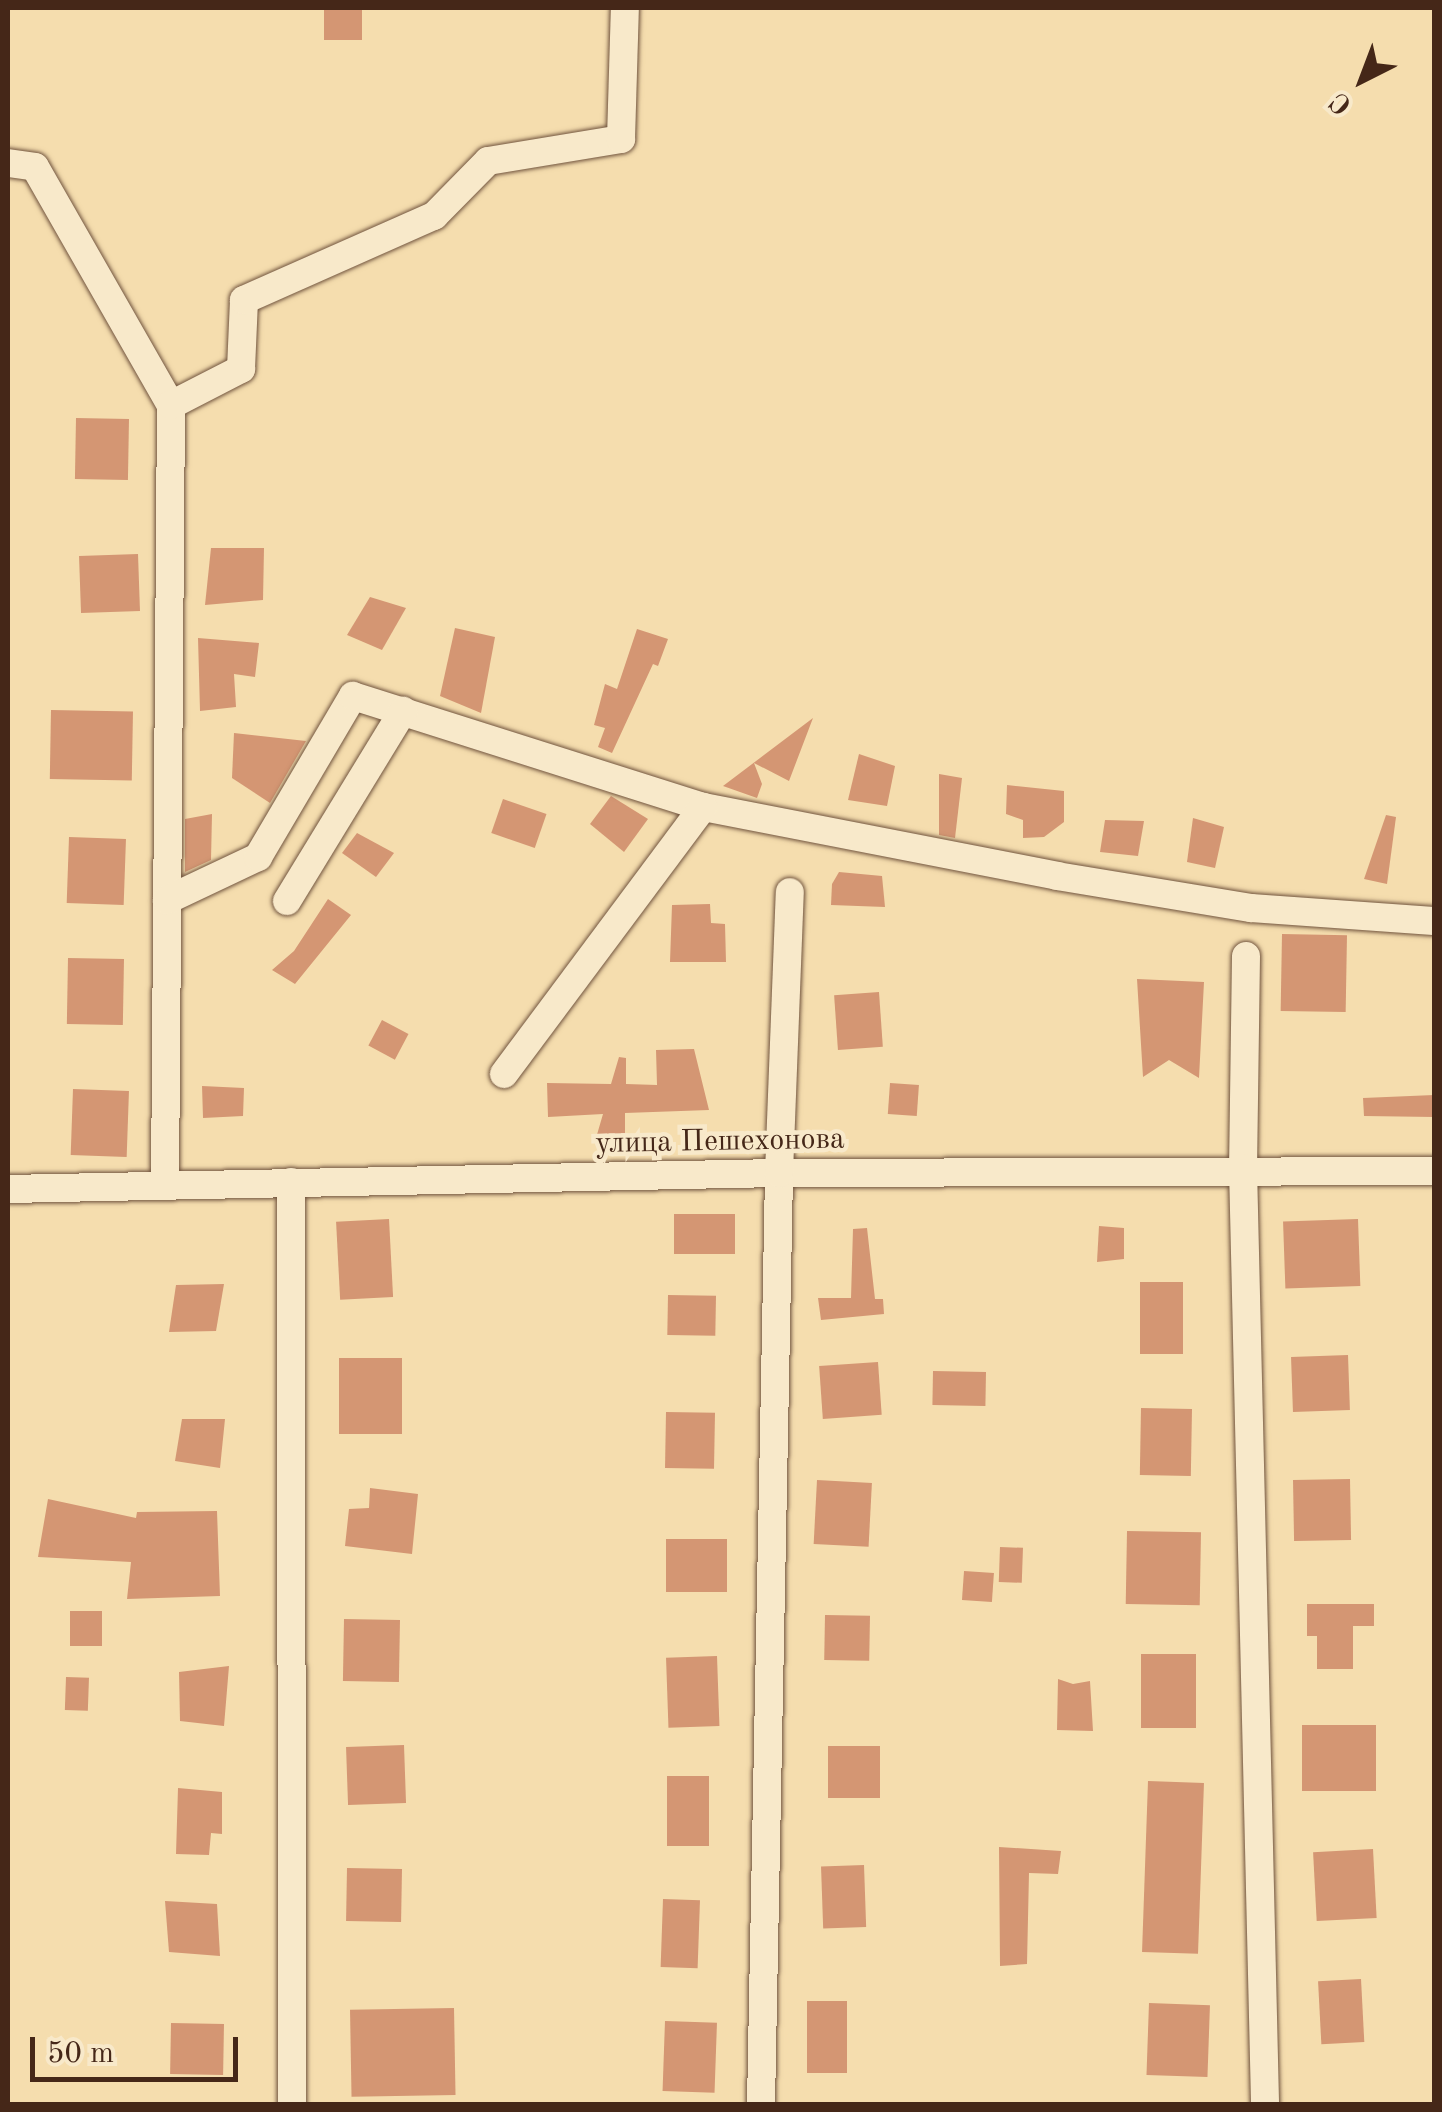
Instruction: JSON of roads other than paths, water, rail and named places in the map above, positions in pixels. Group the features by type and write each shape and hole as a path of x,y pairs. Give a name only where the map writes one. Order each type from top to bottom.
{"street":[{"path":"171,405 241,369 244,300 434,216 488,161 621,139 625,8"},
{"path":"8,164 36,167 171,405 164,1183"},
{"path":"167,900 258,857 354,696 703,807 1057,876 1251,908 1434,921"},
{"path":"287,901 403,711"},
{"path":"504,1074 703,807"},
{"path":"760,2104 779,1172 790,892"},
{"path":"1246,956 1243,1168 1265,2104"},
{"name":"улица Пешехонова","path":"8,1189 779,1172 1243,1168 1434,1171"},
{"path":"291,1182 292,2104"}]}
